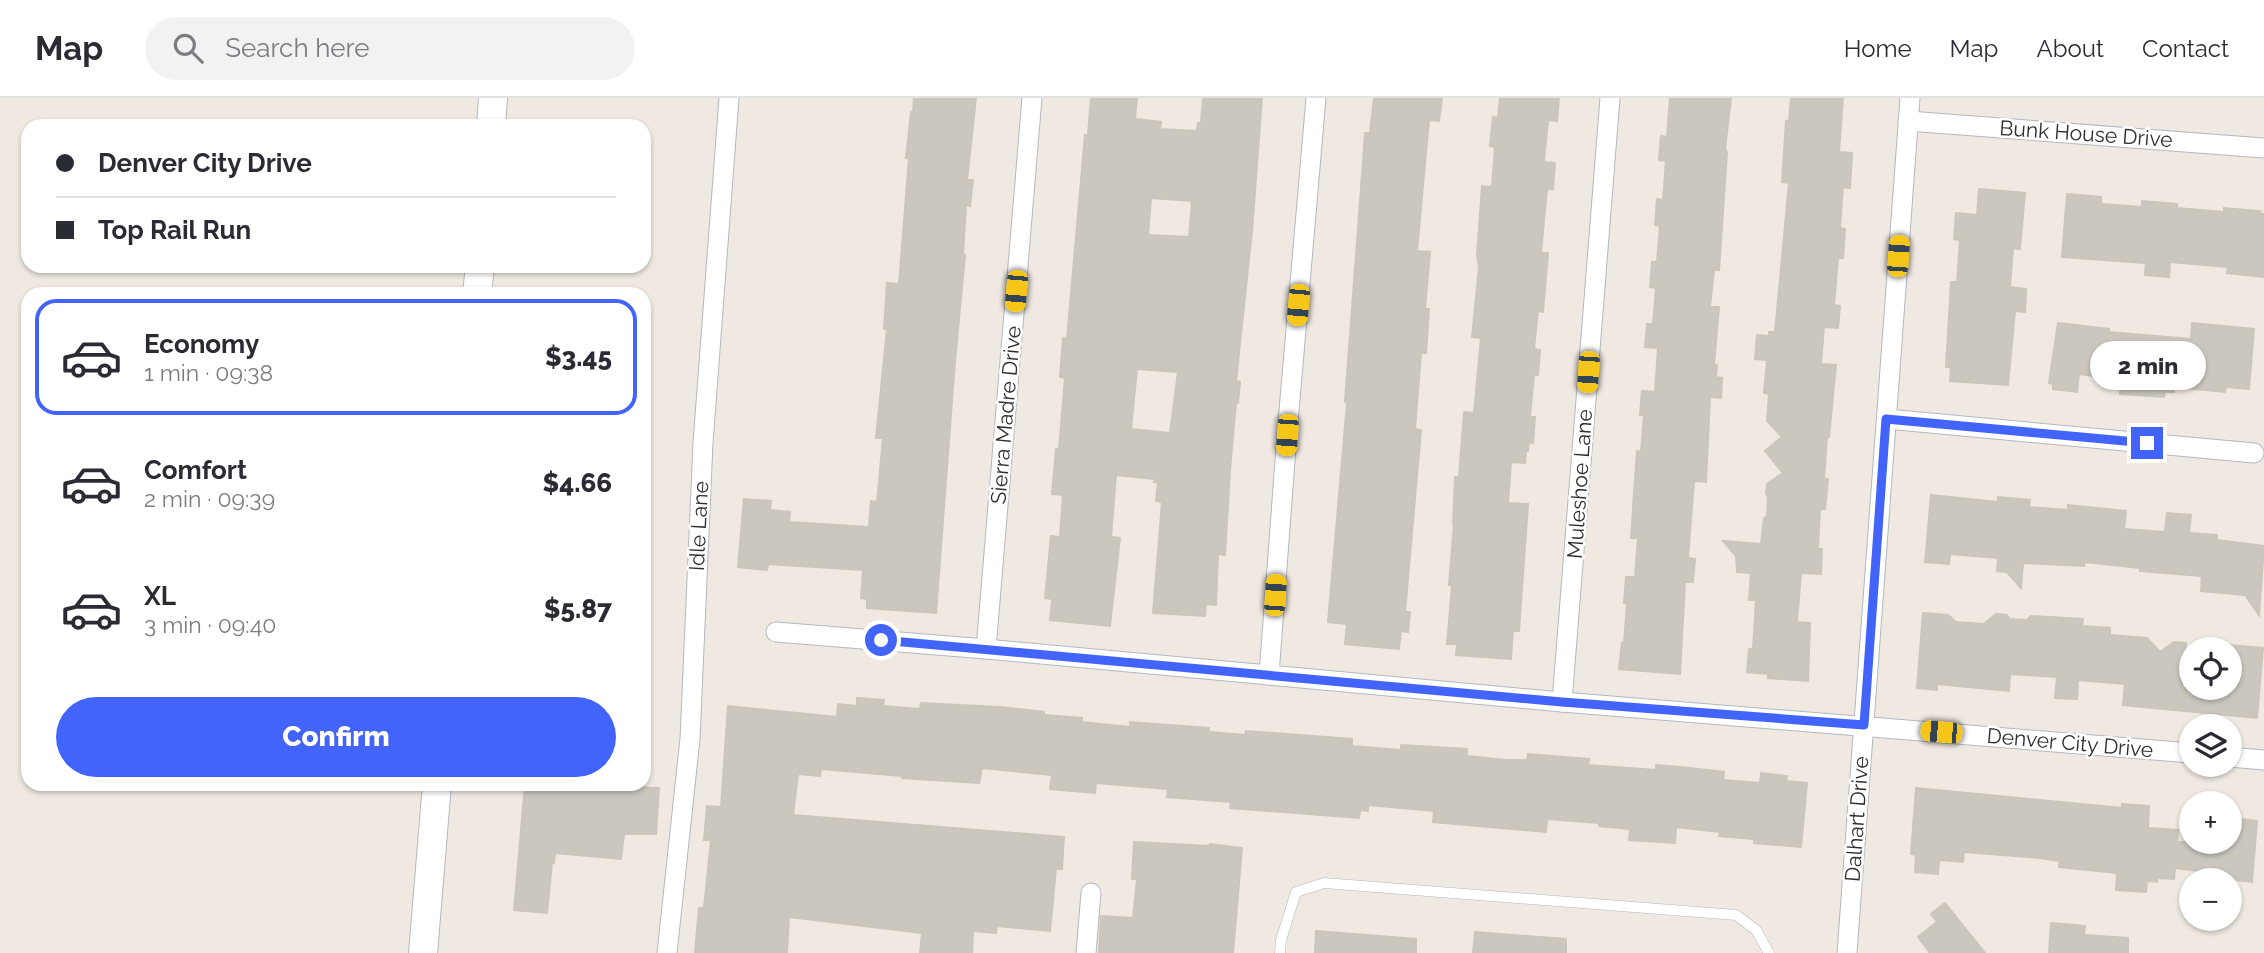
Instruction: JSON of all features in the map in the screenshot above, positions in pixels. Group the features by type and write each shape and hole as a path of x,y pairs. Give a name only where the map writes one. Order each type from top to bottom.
{"street":[{"path":"492,119 494,98"},
{"name":"Idle Lane","path":"667,953 690,739 703,443 729,98"},
{"name":"Sierra Madre Drive","path":"986,649 1032,98"},
{"path":"1269,675 1316,98"},
{"name":"Muleshoe Lane","path":"1562,702 1610,98"},
{"name":"Dalhart Drive","path":"1847,953 1910,98"},
{"name":"Bunk House Drive","path":"1908,121 2264,148"},
{"path":"1886,419 2254,453"},
{"name":"Denver City Drive","path":"776,632 1562,702 2179,752"},
{"path":"2242,758 2264,760"},
{"path":"423,953 436,791"},
{"path":"1086,953 1091,893"}],"lane":[{"path":"1280,953 1281,940 1296,892 1324,883 1736,915 1756,930 1769,953"}],"building":[{"path":"914,98 976,98 967,180 973,180 970,206 966,205 965,255 936,613 867,608 867,599 861,598 863,570 768,564 767,570 738,567 744,499 771,501 770,510 790,512 789,522 869,527 871,501 877,502 883,438 876,438 887,329 884,329 887,283 899,284 909,158 906,158"},
{"path":"1091,98 1137,98 1135,119 1161,122 1160,129 1197,131 1198,123 1201,123 1203,98 1262,98 1252,231 1236,381 1240,382 1230,470 1225,555 1218,554 1216,605 1206,604 1205,616 1153,613 1162,502 1156,501 1158,482 1154,482 1155,479 1116,475 1111,537 1120,538 1110,626 1050,620 1052,599 1045,598 1051,536 1060,537 1063,495 1052,494 1065,378 1060,377 1063,338 1067,339 1085,135 1088,135","holes":["1151,198 1192,201 1189,237 1148,235","1137,369 1178,372 1170,433 1131,429"]},
{"path":"1374,98 1442,98 1439,121 1429,120 1417,251 1430,252 1425,309 1429,309 1426,353 1421,353 1415,429 1421,430 1405,612 1410,612 1408,632 1401,631 1399,649 1345,644 1347,624 1328,622 1347,403 1365,133 1370,133"},
{"path":"1500,98 1559,98 1557,121 1548,120 1544,162 1555,163 1553,189 1547,189 1541,253 1548,253 1543,312 1538,311 1534,349 1540,350 1538,375 1534,374 1530,417 1535,417 1533,443 1529,442 1525,463 1511,462 1508,503 1528,504 1519,631 1513,631 1511,659 1456,655 1457,644 1447,644 1452,586 1449,585 1455,477 1459,477 1464,412 1474,413 1481,338 1472,337 1479,268 1477,255 1482,186 1492,187 1495,147 1490,146 1493,117 1498,118"},
{"path":"1670,98 1731,98 1725,149 1727,152 1719,270 1714,270 1710,307 1719,307 1714,365 1717,365 1716,377 1722,378 1721,398 1710,397 1706,482 1694,481 1688,558 1695,559 1693,582 1685,582 1680,674 1619,669 1624,643 1626,577 1635,577 1638,538 1631,538 1637,451 1641,452 1644,415 1640,415 1642,391 1655,392 1658,348 1645,347 1647,324 1653,324 1656,288 1650,287 1652,262 1657,262 1660,226 1655,225 1657,199 1663,200 1666,161 1659,160 1661,136 1667,137"},
{"path":"1791,98 1843,98 1839,152 1852,153 1850,188 1843,187 1840,228 1845,229 1843,258 1838,258 1834,305 1840,306 1838,328 1824,327 1821,364 1836,365 1827,437 1824,479 1828,479 1825,509 1820,509 1818,549 1822,549 1821,574 1801,573 1797,622 1810,623 1808,681 1768,678 1768,674 1747,672 1749,649 1753,649 1756,600 1749,600 1751,573 1737,572 1736,556 1723,541 1761,544 1764,518 1767,516 1767,484 1783,473 1765,451 1782,437 1767,421 1769,394 1764,393 1767,360 1755,359 1757,335 1769,336 1769,332 1775,332 1789,183 1782,182 1786,121 1789,121"},
{"path":"1979,189 2025,193 2020,249 2013,248 2010,287 2026,289 2025,312 2015,311 2008,385 1950,381 1951,367 1946,367 1951,282 1957,282 1960,240 1954,239 1956,213 1977,215"},
{"path":"2067,194 2101,197 2101,204 2142,207 2142,201 2177,204 2177,208 2224,212 2224,208 2260,211 2259,213 2264,214 2264,277 2227,273 2228,267 2170,262 2169,277 2145,275 2146,263 2062,257"},
{"path":"2058,323 2109,329 2109,332 2191,339 2192,323 2254,329 2249,389 2226,387 2225,392 2174,387 2174,392 2165,392 2164,397 2120,394 2121,380 2079,374 2077,392 2053,389 2053,384 2049,383"},
{"path":"1931,495 1998,502 1998,497 2030,500 2029,507 2068,510 2068,505 2126,511 2124,529 2165,532 2167,513 2191,515 2189,533 2217,535 2217,540 2264,546 2259,615 2245,595 2201,591 2202,576 2140,571 2140,568 2085,562 2084,566 2023,563 2021,588 2007,572 1997,571 1998,558 1950,554 1949,564 1925,562"},
{"path":"1923,613 1948,615 1956,622 1984,624 1996,614 2007,615 2010,619 2027,620 2031,616 2083,619 2082,626 2110,628 2110,635 2147,638 2160,652 2174,642 2179,642 2179,700 2242,700 2242,646 2263,648 2257,718 2242,717 2242,714 2123,705 2125,684 2078,680 2077,699 2055,698 2057,677 2010,674 2009,691 1937,684 1937,690 1917,688"},
{"path":"857,698 884,700 883,706 920,709 921,703 1000,707 1082,718 1082,722 1130,727 1130,722 1209,728 1209,732 1245,735 1246,731 1352,739 1352,746 1401,750 1401,745 1467,749 1467,756 1506,760 1527,760 1528,754 1589,759 1588,765 1656,770 1656,765 1681,767 1724,772 1723,780 1760,783 1761,773 1787,776 1786,781 1807,783 1801,847 1754,843 1754,839 1719,836 1720,832 1676,827 1675,843 1629,840 1630,829 1599,826 1599,823 1547,819 1546,832 1433,822 1434,811 1368,805 1368,811 1360,810 1359,818 1230,808 1231,802 1167,797 1168,789 1096,783 1095,793 1050,789 1052,775 982,768 979,783 821,769 820,776 798,774 793,815 1064,837 1062,869 1056,869 1050,931 997,926 996,933 973,931 972,953 920,953 922,933 789,917 787,953 695,953 699,908 704,908 711,840 704,840 707,806 721,807 728,706 837,717 838,704 857,706"},
{"path":"651,788 659,788 656,834 624,834 621,859 555,853 547,913 514,910 524,791 651,791"},
{"path":"1916,788 2122,808 2122,804 2149,806 2148,828 2178,830 2179,854 2242,854 2242,819 2257,821 2252,882 2242,881 2242,868 2175,868 2174,879 2157,878 2157,882 2147,881 2146,892 2116,890 2117,873 2059,867 2060,861 1964,852 1963,862 1939,860 1938,874 1915,872 1916,855 1911,854"},
{"path":"1134,842 1210,844 1242,848 1233,953 1099,953 1101,916 1133,918 1137,879 1132,879"},
{"path":"1945,903 1985,953 1930,953 1918,937 1937,922 1931,914"},
{"path":"2051,923 2085,926 2084,935 2128,938 2128,953 2049,953"},
{"path":"1316,931 1416,939 1416,953 1315,953"},
{"path":"1475,932 1566,939 1566,953 1473,953"}],"route":[{"path":"881,640 1562,702 1864,725 1886,419 2147,443"}]}
